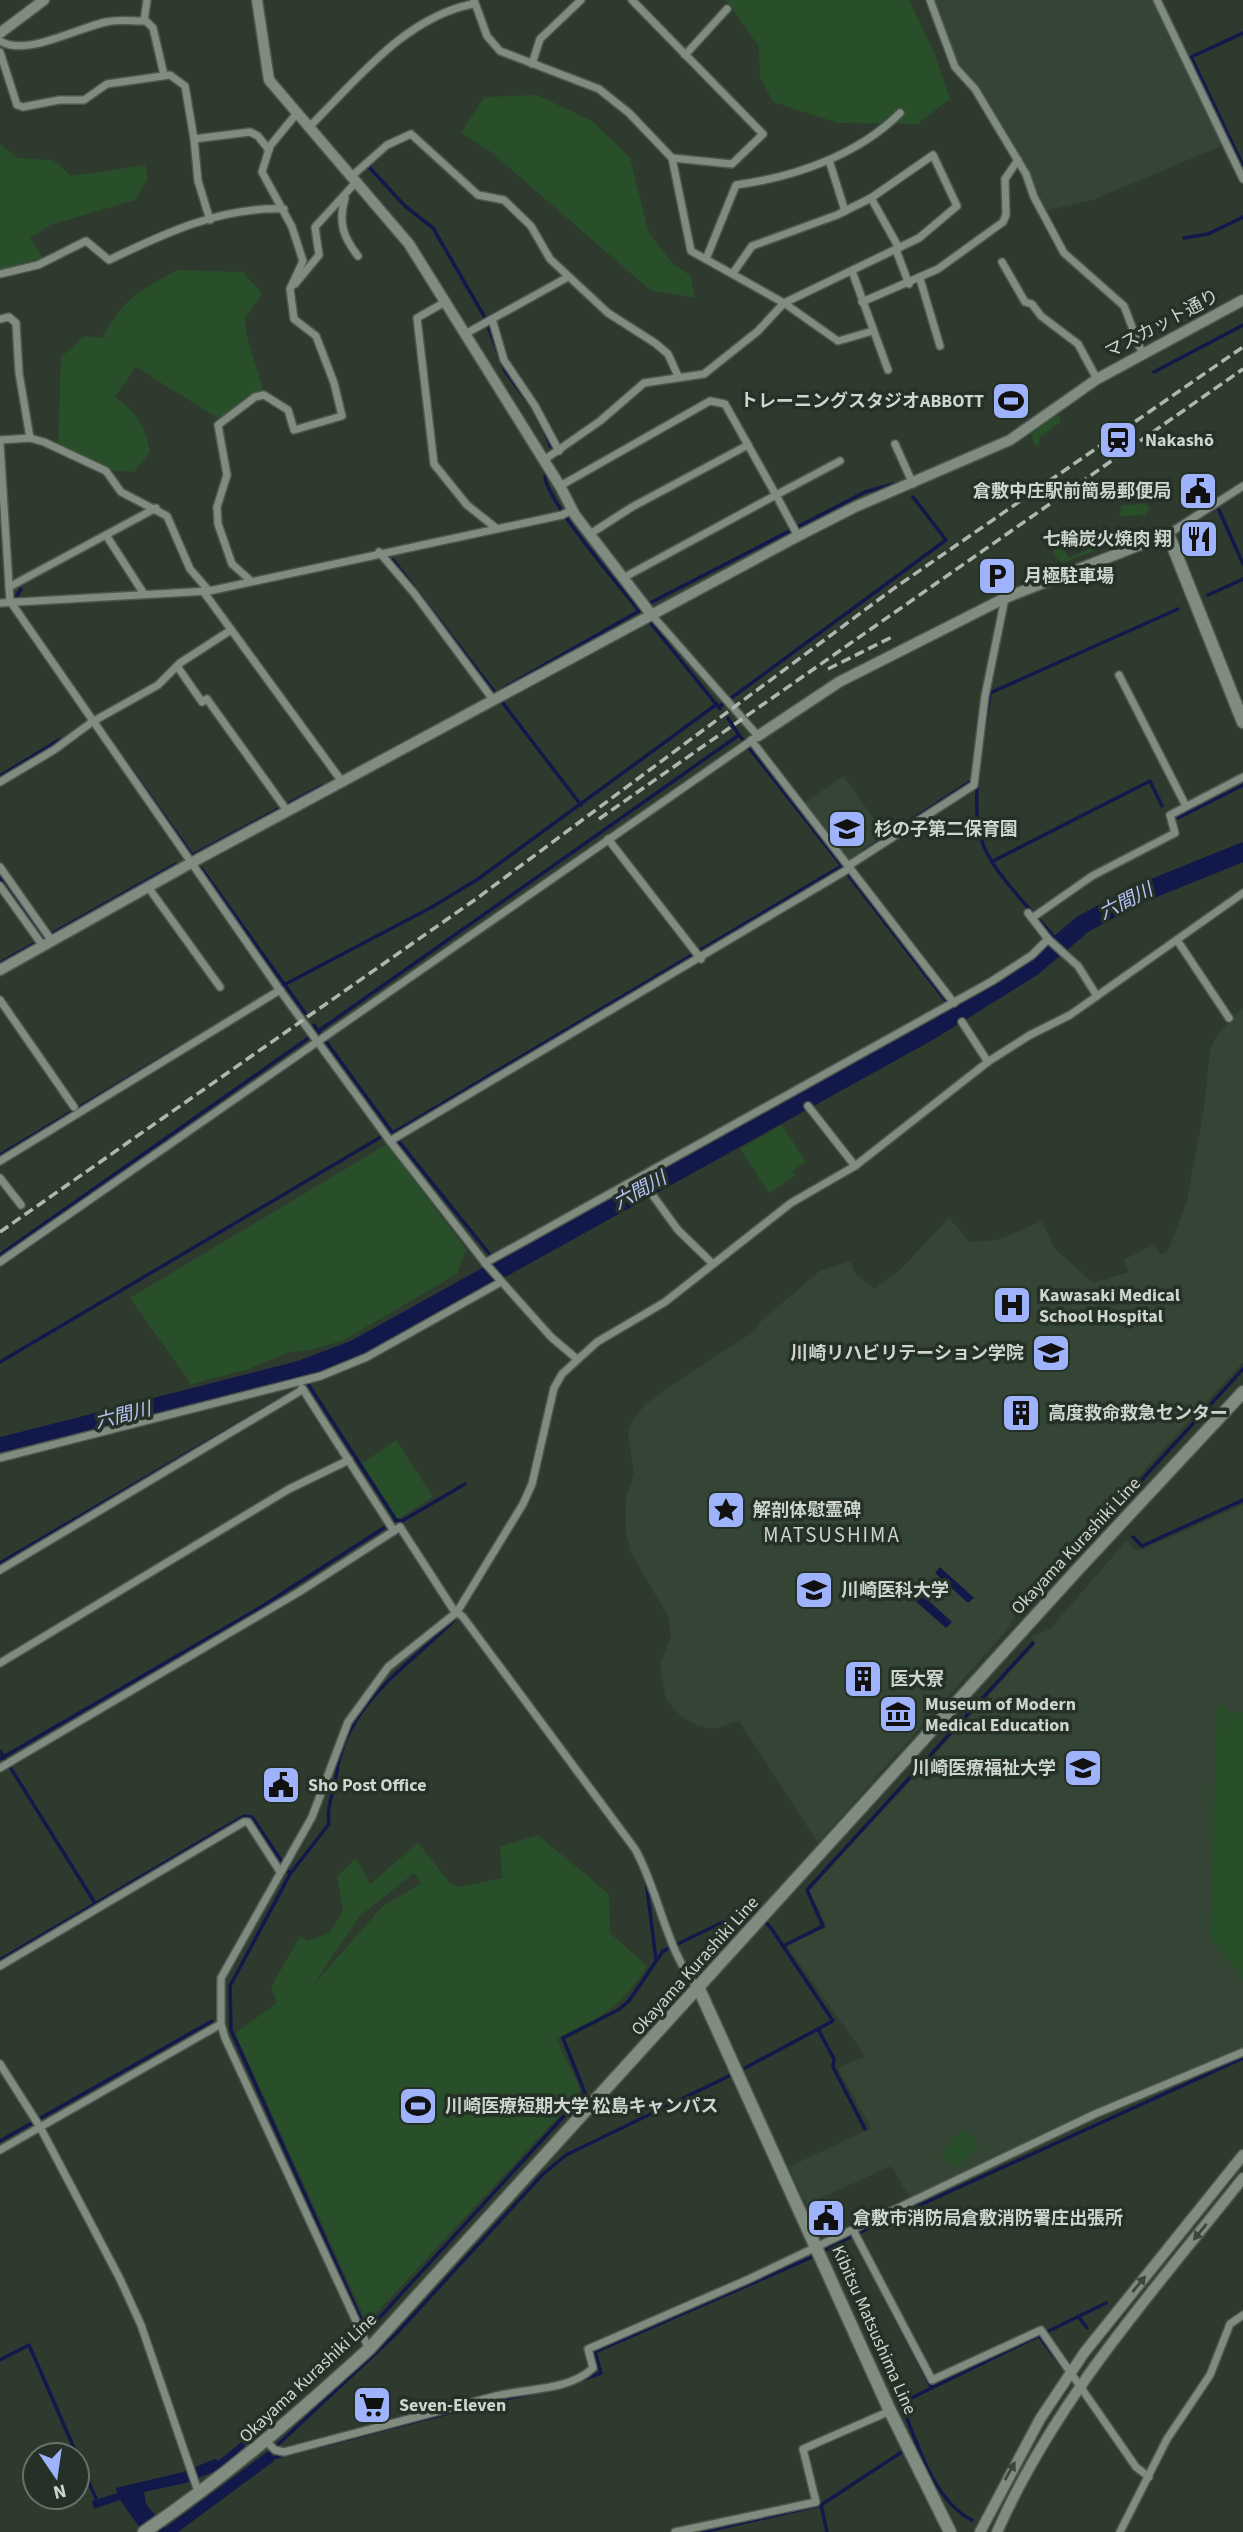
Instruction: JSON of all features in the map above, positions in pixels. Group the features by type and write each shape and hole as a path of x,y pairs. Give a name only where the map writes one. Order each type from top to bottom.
{"main road":[{"path":"1168,534 1243,722"},
{"name":"Okayama Kurashiki Line","path":"144,2532 272,2447 369,2349 1079,1568 1243,1392"},
{"name":"Kibitsu Matsushima Line","path":"699,1989 890,2411 950,2532"}],"street":[{"path":"0,33 44,0"},
{"path":"145,20 148,0"},
{"path":"257,0 269,80 409,244 560,486 567,513 590,534 646,612 727,702 750,741 951,1004"},
{"path":"532,64 540,39 581,0"},
{"path":"632,0 763,134 732,164 672,158"},
{"path":"930,0 955,67 975,89 1018,160 1064,253 1124,306 1142,353"},
{"path":"1157,0 1243,179"},
{"path":"310,126 401,38 424,23 473,2 487,36 500,51 599,89 629,113 672,158 691,251 784,303 838,341 873,331"},
{"path":"685,55 727,9"},
{"path":"0,40 9,45 29,46 110,21 145,20 153,28 164,75"},
{"path":"0,52 14,101 23,107 59,100 84,100 107,84 164,75 179,79 185,86 198,181 210,220"},
{"path":"251,581 232,564 218,524 217,507 227,475 218,425 256,397 264,395 288,410 294,430 341,416 334,383 316,336 294,319 290,289 303,261 284,209 262,172 268,150 298,113"},
{"path":"706,259 736,185 829,160 876,134 900,113"},
{"path":"194,139 250,131 258,136 268,150"},
{"path":"358,256 347,243 341,222 347,194 355,178 387,145 411,134 478,195 504,200 531,226 550,259 608,313 655,342 667,354 678,376"},
{"path":"544,460 644,383 704,374 758,331 784,303 919,238 957,206 933,155 872,198 752,246 733,273"},
{"path":"829,160 845,211"},
{"path":"862,302 920,279 1003,222 1006,215 1005,179 1018,160"},
{"path":"290,289 314,265 319,255 315,227 347,194"},
{"path":"872,198 897,249 909,284"},
{"path":"0,274 38,265 86,242 109,260 171,230 252,209 284,209"},
{"path":"1002,262 1025,302 1032,304 1041,316 1077,344 1097,379"},
{"path":"852,271 888,370"},
{"path":"465,334 568,277"},
{"path":"920,279 940,346"},
{"name":"マスカット通り","path":"0,970 45,940 148,887 285,808 495,698 795,531 913,484 1010,440 1097,379 1243,300"},
{"path":"445,302 417,318 434,464 467,505 496,528"},
{"path":"0,319 9,317 16,323 19,373 30,438"},
{"path":"488,321 504,360 535,406 559,451"},
{"path":"560,486 710,401 725,404 795,531"},
{"path":"340,779 190,569 167,516 121,492 106,471 30,438 0,442 4,470 3,553 10,601 278,988 318,1036 391,1137 489,1261 500,1280 551,1337 577,1359"},
{"path":"895,444 913,484"},
{"path":"590,534 632,507 748,445"},
{"path":"623,578 840,461"},
{"path":"0,1262 318,1036 839,682 1005,598 1168,534 1243,486"},
{"path":"9,587 156,508"},
{"path":"0,603 206,591 567,513"},
{"path":"106,535 144,594"},
{"path":"379,552 495,698"},
{"path":"391,1137 847,867 974,785 985,696 1005,598"},
{"path":"0,782 54,750 92,722 158,685 177,666 232,630"},
{"path":"177,666 202,702 207,699 285,808"},
{"path":"1119,675 1186,806"},
{"path":"1097,996 1078,966 1049,940 1033,915 1092,876 1175,833 1170,815 1243,777"},
{"path":"608,839 698,955"},
{"path":"0,867 45,940"},
{"path":"0,886 45,940"},
{"path":"148,887 220,986"},
{"path":"369,2349 221,2024 221,1978 281,1867 312,1817 348,1722 375,1682 400,1656 457,1612 523,1504 532,1484 554,1388 577,1359 597,1342 666,1302 791,1203 855,1166 988,1062 1097,996 1243,893"},
{"path":"489,1261 951,1004 1032,955 1049,940"},
{"path":"1177,940 1229,1018"},
{"path":"0,1161 278,988"},
{"path":"0,1000 74,1107"},
{"path":"962,1022 988,1062"},
{"path":"808,1106 855,1166"},
{"path":"0,1178 21,1205"},
{"path":"652,1193 678,1230 712,1263"},
{"path":"0,1570 302,1385 367,1357 500,1280"},
{"path":"0,1458 302,1385"},
{"path":"302,1385 392,1526"},
{"path":"0,1663 289,1489 349,1460"},
{"path":"5,1765 299,1592 392,1526 400,1527 457,1612 635,1849 650,1875 674,1944 692,1981 699,1989"},
{"path":"0,1966 244,1822 248,1822 281,1867"},
{"path":"0,2150 37,2122 221,2024"},
{"path":"272,2447 284,2452 500,2395 549,2387 586,2374 593,2368 588,2349 819,2251 1095,2114 1243,2052"},
{"path":"0,2064 37,2122 141,2325 199,2495"},
{"path":"980,2532 1007,2475 1071,2372 1243,2154"},
{"path":"997,2532 1041,2445 1079,2387 1243,2178"},
{"path":"855,2233 932,2380 1044,2333 1136,2467 1149,2477"},
{"path":"1120,2532 1167,2439 1210,2375 1230,2324 1243,2315"},
{"path":"675,2532 816,2502 803,2449 890,2411"}],"shaded area":[{"path":"933,0 1153,0 1223,145 1095,199 1045,211 1036,197 1032,181 956,66 952,48"},
{"path":"843,776 886,835 849,860 805,803"},
{"path":"1243,1008 1243,1362 1079,1541 1010,1622 1011,1625 818,1843 739,1721 712,1729 696,1725 680,1715 666,1700 660,1666 671,1635 668,1616 632,1555 626,1532 626,1499 634,1473 628,1433 632,1420 646,1404 755,1331 762,1320 820,1271 851,1261 855,1274 875,1289 901,1269 949,1218 970,1242 997,1240 1042,1221 1054,1248 1093,1283 1129,1272 1124,1260 1155,1244 1160,1255 1168,1251 1187,1201 1205,1102 1210,1050 1217,1035"},
{"name":"川崎医療福祉大学","path":"1243,1505 1243,2049 1121,2101 911,2200 891,2166 806,2205 789,2167 871,2128 838,2068 864,2057 863,2053 787,1946 827,1927 809,1891 1035,1645 1032,1637 1050,1629 1126,1541 1135,1550 1141,1550"},
{"path":"940,1567 974,1598 968,1603 935,1573"},
{"path":"918,1591 952,1622 946,1628 912,1598"},
{"path":"244,2440 245,2446 221,2469 186,2483 144,2492 146,2504 165,2528 267,2452 274,2456 274,2461 178,2532 143,2532 120,2500 94,2509 92,2501 117,2493 116,2488 183,2472 215,2459 218,2461"}],"green space":[{"path":"726,0 909,0 934,52 950,99 917,124 838,123 773,102 760,77 759,47"},
{"path":"537,95 592,121 630,158 649,233 672,263 691,276 695,298 650,290 491,152 461,133 484,97"},
{"path":"0,144 18,158 53,160 71,176 145,165 148,179 135,200 50,225 30,238 44,259 0,270"},
{"path":"177,270 243,272 262,294 245,318 247,337 263,389 219,419 136,367 115,397 139,420 150,452 134,472 110,470 58,443 61,357 85,336 102,338 125,304 151,284"},
{"path":"1060,416 1060,422 1040,437 1039,447 1035,445 1031,434 1053,417"},
{"path":"1145,504 1149,508 1146,515 1119,516 1122,505"},
{"path":"1067,529 1071,537 1060,543 1069,558 1111,539 1113,543 1063,563 1055,557 1053,547"},
{"path":"782,1125 806,1162 792,1171 795,1176 769,1193 740,1149"},
{"path":"387,1144 466,1249 457,1274 344,1340 311,1350 290,1352 246,1370 191,1384 130,1298"},
{"path":"396,1440 433,1497 396,1520 360,1465"},
{"path":"1221,1704 1230,1713 1243,1712 1243,1979 1210,1939 1217,1706"},
{"name":"川崎医療短期大学 松島キャンパス","path":"538,1835 609,1894 610,1933 647,1966 628,1993 608,2011 556,2038 580,2089 579,2094 367,2323 235,2033 277,2003 271,1987 300,1936 308,1941 329,1933 343,1911 337,1877 356,1858 370,1884 418,1843 450,1883 459,1887 502,1878 500,1847","holes":["414,1873 421,1883 382,1907 313,1985 360,1916"]},
{"path":"963,2129 979,2144 957,2168 941,2154"}],"waterway":[{"path":"1243,33 1191,57 1243,166"},
{"path":"368,166 405,206 433,228 484,316 505,371 532,407"},
{"path":"1184,238 1208,234 1243,217"},
{"path":"1154,372 1243,325"},
{"path":"545,432 551,447"},
{"path":"504,688 639,611 570,523 557,504 545,476"},
{"path":"648,604 865,492 894,484"},
{"path":"719,707 946,540 913,497"},
{"path":"1219,510 1243,564"},
{"path":"393,560 581,805"},
{"path":"1208,595 1243,579"},
{"path":"16,597 21,589"},
{"path":"1060,944 998,871 984,847 979,831 978,771 990,693 1178,609"},
{"path":"649,621 720,709"},
{"path":"278,988 432,907 478,879 717,704"},
{"path":"0,1255 739,735 728,718"},
{"path":"103,730 192,855"},
{"path":"739,735 842,866"},
{"path":"0,776 59,740"},
{"path":"863,852 979,776"},
{"path":"993,861 1150,781 1162,806"},
{"path":"1178,818 1243,785"},
{"path":"191,856 322,786"},
{"name":"六間川","path":"0,1447 301,1370 354,1350 931,1030 1032,967 1083,924 1139,894 1243,852"},
{"path":"0,963 176,864"},
{"path":"393,1133 845,864"},
{"path":"201,868 305,1013"},
{"path":"846,872 956,1014"},
{"path":"0,877 44,939"},
{"path":"314,1025 392,1132"},
{"path":"0,1155 175,1050"},
{"path":"0,1362 391,1131"},
{"path":"396,1138 500,1267"},
{"path":"1125,1498 1243,1369"},
{"path":"299,1370 396,1520 402,1521 465,1484"},
{"path":"0,1563 306,1384"},
{"path":"1133,1537 1142,1546 1243,1500"},
{"path":"0,1759 261,1607 396,1520"},
{"path":"454,1620 382,1687 353,1725 343,1747 337,1771 329,1824 290,1874 230,1986 231,2030 364,2326 370,2328 585,2093 563,2038 618,2010 629,2001 663,1951 752,1908 771,1928 833,2021 818,2029 834,2059 833,2067 865,2129"},
{"path":"783,1946 823,1926 807,1890 1033,1643"},
{"path":"0,1751 95,1903"},
{"path":"0,1960 244,1816 252,1817 290,1874"},
{"path":"646,1880 656,1960"},
{"path":"0,2141 212,2021"},
{"path":"745,2068 818,2029"},
{"path":"581,2380 601,2373 595,2352 810,2258 852,2236 1243,2058"},
{"path":"270,2457 270,2452 396,2334 542,2175 566,2155 731,2075"},
{"path":"884,2296 932,2388"},
{"path":"972,2520 958,2511 936,2484 901,2403 1106,2303"},
{"path":"1078,2316 1087,2328"},
{"path":"1039,2336 1061,2365"},
{"path":"0,2360 29,2345 98,2503"},
{"path":"320,2446 494,2401 554,2389"},
{"path":"702,2532 821,2505 917,2442"},
{"path":"269,2459 285,2455"},
{"path":"821,2505 827,2532"}],"railway":[{"path":"0,1232 476,899 893,589 1243,347"},
{"path":"599,819 1243,369"},
{"path":"828,669 894,636"}],"place":[{"name":"トレーニングスタジオABBOTT","path":"1011,401"},
{"name":"Nakashō","path":"1118,440"},
{"name":"倉敷中庄駅前簡易郵便局","path":"1198,491"},
{"name":"七輪炭火焼肉 翔","path":"1199,539"},
{"name":"月極駐車場","path":"997,576"},
{"name":"杉の子第二保育園","path":"847,829"},
{"name":"Kawasaki Medical School Hospital","path":"1012,1305"},
{"name":"川崎リハビリテーション学院","path":"1051,1353"},
{"name":"高度救命救急センター","path":"1021,1413"},
{"name":"解剖体慰霊碑","path":"726,1510"},
{"name":"川崎医科大学","path":"814,1590"},
{"name":"医大寮","path":"863,1679"},
{"name":"Museum of Modern Medical Education","path":"898,1714"},
{"name":"川崎医療福祉大学","path":"1083,1768"},
{"name":"Sho Post Office","path":"281,1785"},
{"name":"川崎医療短期大学 松島キャンパス","path":"418,2106"},
{"name":"倉敷市消防局倉敷消防署庄出張所","path":"826,2218"},
{"name":"Seven-Eleven","path":"372,2405"}],"district":[{"name":"MATSUSHIMA","path":"832,1535"}]}
